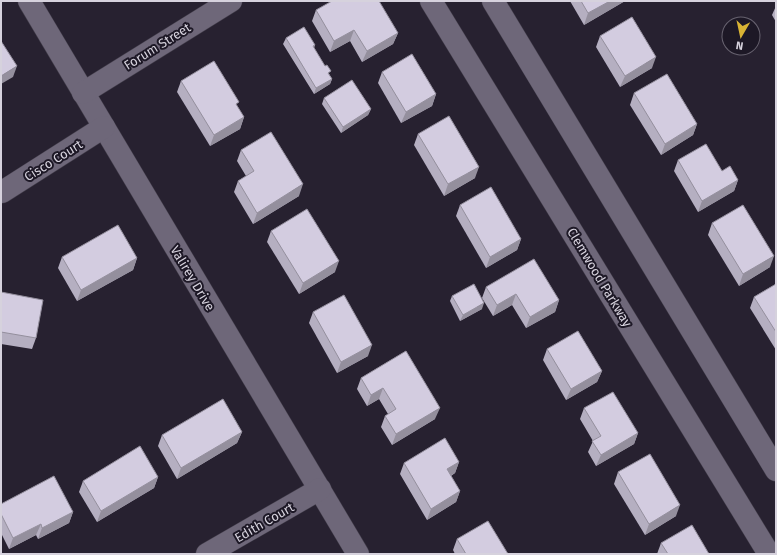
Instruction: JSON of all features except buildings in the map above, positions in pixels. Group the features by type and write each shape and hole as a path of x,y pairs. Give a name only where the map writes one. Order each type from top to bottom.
{"street":[{"name":"Valirey Drive","path":"29,1 358,554"},
{"name":"Forum Street","path":"83,93 232,1"},
{"name":"Clemwood Parkway","path":"430,1 769,554"},
{"path":"492,1 776,470"},
{"name":"Cisco Court","path":"2,192 104,127"},
{"name":"Edith Court","path":"207,554 320,489"}]}
